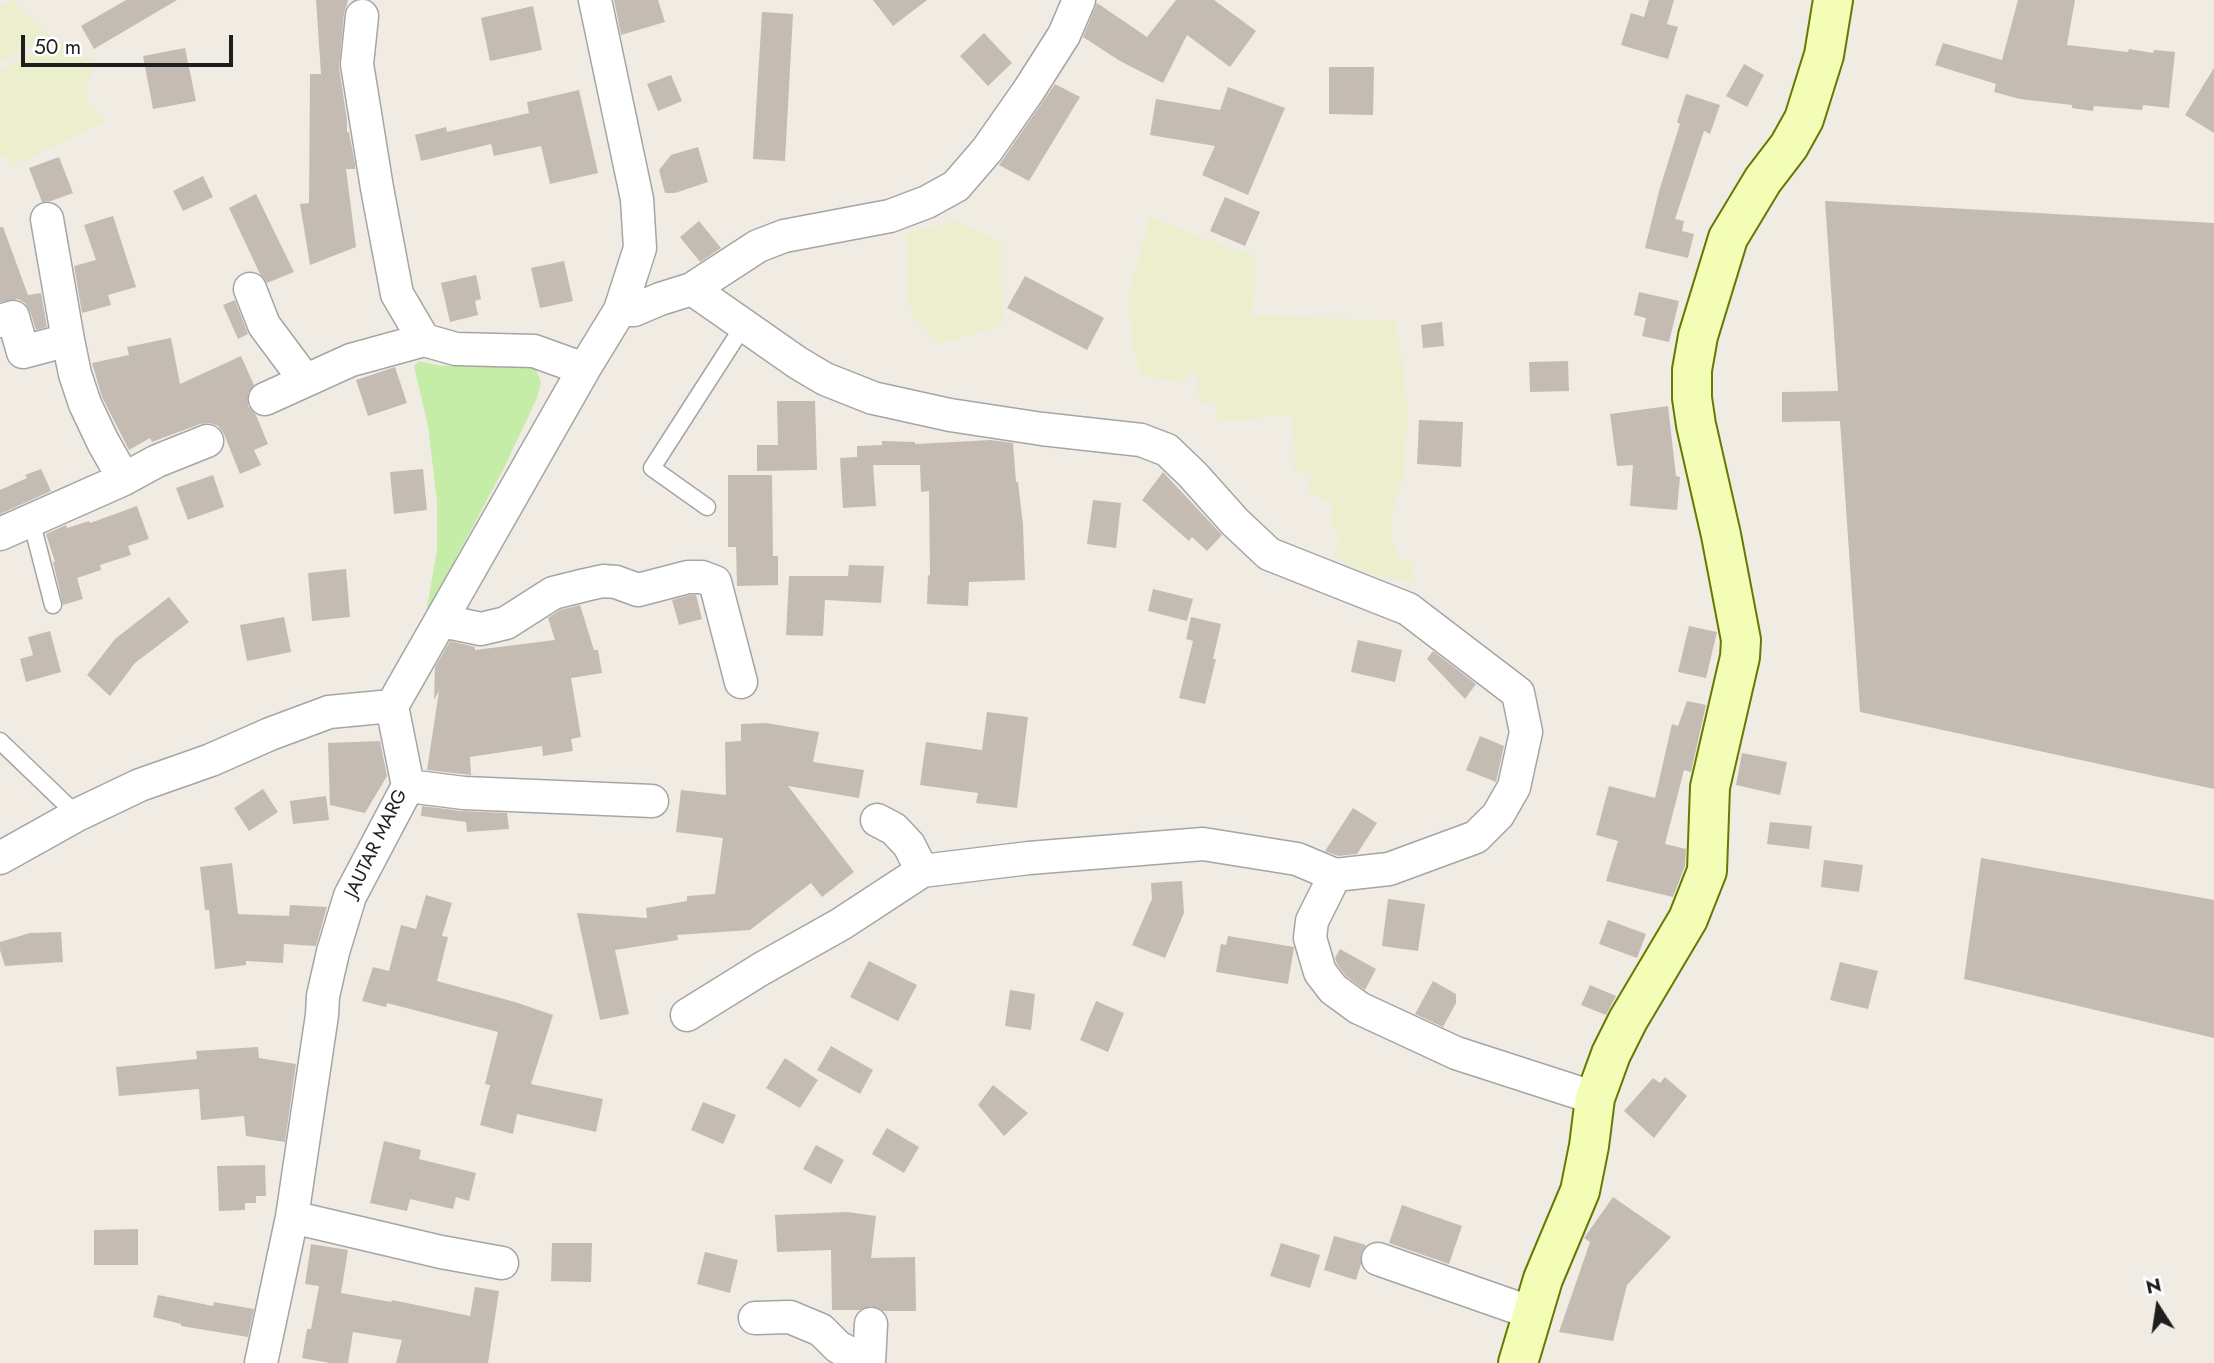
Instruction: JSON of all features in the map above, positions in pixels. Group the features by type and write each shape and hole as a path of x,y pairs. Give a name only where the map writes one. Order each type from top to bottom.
{"street":[{"path":"0,858 77,815 140,785 329,712 392,706 620,310 640,248 637,199 595,0"},
{"path":"620,310 634,310 692,289 758,246 784,236 890,216 927,202 956,186 1029,90 1064,35 1079,0"},
{"path":"1518,1363 1542,1279 1580,1191 1595,1098 1611,1054 1688,919 1707,871 1710,787 1740,657 1741,640 1721,534 1696,425 1692,370 1698,336 1728,239 1804,119 1824,55 1833,0"},
{"path":"362,16 357,64 379,202 397,294 424,340"},
{"path":"47,219 75,374 85,404 124,479"},
{"path":"250,289 264,325 305,380"},
{"path":"687,1016 761,969 841,924 922,871 1029,858 1203,844 1297,859 1335,875 1389,869 1476,837 1491,823 1514,787 1526,732 1518,693 1408,609 1269,554 1167,450 1141,440 950,415 873,398 825,379 692,289"},
{"path":"0,321 13,317 23,352 68,340"},
{"path":"265,399 351,360 424,340 456,349 534,351 584,369"},
{"path":"0,534 124,479 157,461 207,441"},
{"path":"442,621 481,629 506,624 553,593 585,584 616,582 639,590 688,577 702,577 715,582 741,682"},
{"name":"JAUTAR MARG","path":"261,1363 292,1217 323,996 332,952 350,896 408,786 392,706"},
{"path":"408,786 464,793 652,801"},
{"path":"877,820 894,829 909,845 922,871"},
{"path":"1335,875 1312,921 1310,938 1320,972 1333,989 1359,1008 1456,1053 1595,1098"},
{"path":"292,1217 441,1252 502,1263"},
{"path":"1378,1259 1532,1313"},
{"path":"755,1318 790,1317 821,1330 838,1347 869,1363 871,1324"}],"lane":[{"path":"707,507 652,468 744,325"},
{"path":"31,520 53,605"},
{"path":"0,741 77,815"}],"green space":[{"path":"13,0 50,36 0,63 0,7"},
{"path":"55,40 94,59 85,100 107,121 14,165 5,156 0,158 0,70"},
{"path":"1150,217 1256,256 1253,315 1396,321 1408,406 1405,471 1393,509 1391,534 1397,556 1414,565 1413,583 1360,571 1333,556 1339,537 1330,521 1332,504 1310,493 1310,473 1294,472 1292,414 1219,422 1215,401 1200,403 1196,372 1189,373 1183,383 1141,375 1132,342 1127,301"},
{"path":"957,221 1001,242 1002,326 937,344 913,317 907,292 906,232"},
{"path":"529,360 541,382 537,398 504,468 426,614 437,549 437,501 428,426 414,366 419,361 441,366"}],"building":[{"path":"126,0 177,0 94,49 81,26"},
{"path":"316,0 348,0 344,14 339,67 347,132 355,164 355,169 346,169 356,247 310,265 300,204 309,203 310,74 321,74"},
{"path":"614,0 658,0 665,22 621,35"},
{"path":"873,0 927,0 893,26"},
{"path":"1176,0 1214,0 1256,31 1230,67 1187,35 1163,83 1120,61 1083,37 1097,3 1147,37"},
{"path":"1649,0 1674,0 1667,24 1678,27 1668,59 1621,45 1631,13 1644,17"},
{"path":"2018,0 2075,0 2067,45 2128,52 2129,49 2153,53 2154,50 2175,52 2169,108 2143,105 2142,110 2094,106 2093,111 2072,108 2072,105 2020,99 1994,92 1996,84 1935,65 1943,43 2002,60"},
{"path":"533,6 542,50 490,61 481,18"},
{"path":"762,12 793,14 785,161 753,159"},
{"path":"984,33 1012,63 988,86 960,56"},
{"path":"185,48 196,101 153,109 143,56"},
{"path":"1744,64 1764,75 1747,107 1726,96"},
{"path":"1329,67 1374,67 1373,115 1329,114"},
{"path":"2214,68 2214,133 2185,115"},
{"path":"671,75 682,101 658,111 647,84"},
{"path":"1055,84 1080,97 1029,181 999,165"},
{"path":"1228,87 1285,108 1248,195 1202,175 1215,146 1150,135 1156,99 1220,110"},
{"path":"579,90 598,173 550,184 541,146 494,156 491,144 421,161 415,135 446,127 447,132 529,113 527,102"},
{"path":"1686,94 1720,105 1710,134 1704,131 1675,219 1684,221 1682,231 1694,234 1688,258 1645,248"},
{"path":"698,147 708,182 675,193 665,193 659,170 671,155"},
{"path":"59,157 73,193 42,202 29,168"},
{"path":"203,176 213,197 183,211 173,191"},
{"path":"256,194 294,272 267,283 260,274 229,208"},
{"path":"1225,197 1260,212 1245,246 1210,231"},
{"path":"1825,201 2214,223 2214,789 1860,712 1840,421 1782,422 1782,392 1838,391"},
{"path":"113,216 136,287 108,295 111,305 82,313 74,266 96,260 84,225"},
{"path":"699,221 721,248 700,262 680,237"},
{"path":"0,227 3,227 28,295 41,293 47,327 36,330 30,311 25,303 18,299 0,302"},
{"path":"564,261 573,301 540,308 531,268"},
{"path":"476,275 481,299 475,301 478,315 450,322 441,283"},
{"path":"1025,276 1104,318 1087,350 1007,308"},
{"path":"1639,292 1679,301 1669,342 1642,336 1646,318 1634,315"},
{"path":"235,300 248,334 238,339 223,305"},
{"path":"1442,322 1444,346 1423,348 1421,325"},
{"path":"171,338 180,384 241,356 254,385 248,393 248,406 256,415 268,444 254,450 261,465 240,474 224,434 218,426 209,423 152,442 150,438 129,450 102,397 92,363 129,355 127,347"},
{"path":"1568,361 1569,391 1530,392 1529,362"},
{"path":"395,367 407,403 368,416 356,380"},
{"path":"777,401 815,401 817,470 757,471 757,445 778,445"},
{"path":"1668,406 1676,476 1680,477 1677,510 1630,506 1633,465 1617,466 1610,414"},
{"path":"1419,420 1463,422 1461,467 1417,464"},
{"path":"991,440 1013,443 1023,525 1025,580 969,582 968,606 927,604 928,575 930,576 929,491 921,492 920,465 873,465 876,506 843,508 840,458 857,457 857,446 882,445 882,441 915,444"},
{"path":"41,469 51,491 0,514 0,490"},
{"path":"423,469 427,510 394,514 390,472"},
{"path":"1163,472 1222,535 1207,551 1192,537 1189,541 1142,500"},
{"path":"213,475 224,507 188,520 176,488"},
{"path":"728,475 772,475 773,556 778,556 778,585 737,586 736,547 728,547"},
{"path":"1093,500 1121,503 1116,548 1087,544"},
{"path":"137,506 149,539 128,546 131,555 100,565 101,570 77,578 83,599 63,605 55,562 46,534 66,525 67,528 89,521 90,523"},
{"path":"849,565 884,566 881,603 825,600 823,636 786,635 789,576 848,576"},
{"path":"346,569 350,617 312,621 308,573"},
{"path":"1153,589 1193,599 1187,621 1148,611"},
{"path":"696,595 702,619 679,625 672,600"},
{"path":"169,597 189,622 135,663 110,696 87,675 115,639"},
{"path":"580,605 594,650 598,650 602,673 571,678 581,737 571,739 573,751 543,756 542,746 470,757 471,775 427,770 439,691 434,700 435,667 450,641 475,647 475,650 555,640 548,618 560,610"},
{"path":"284,617 291,652 247,661 240,625"},
{"path":"1191,617 1221,624 1205,704 1179,698 1193,641 1186,639"},
{"path":"1689,626 1717,632 1706,678 1678,672"},
{"path":"50,631 61,672 26,682 20,659 33,655 28,637"},
{"path":"1358,640 1402,650 1395,682 1351,672"},
{"path":"1433,651 1476,684 1465,699 1427,659"},
{"path":"1687,701 1706,705 1691,772 1684,770 1665,844 1686,849 1685,866 1673,897 1606,881 1618,841 1596,835 1609,786 1655,798 1672,724 1678,726"},
{"path":"987,712 1028,717 1017,808 976,803 978,793 920,785 926,742 982,750"},
{"path":"766,723 819,732 813,762 864,770 859,798 788,786 854,872 822,897 811,883 750,930 677,935 678,940 615,950 629,1014 600,1020 577,913 647,918 646,908 687,901 687,896 715,894 723,838 676,832 681,790 726,795 725,742 741,741 741,724"},
{"path":"1480,736 1504,746 1496,782 1466,770"},
{"path":"380,741 387,776 365,813 330,805 328,743"},
{"path":"1742,753 1787,762 1780,795 1736,785"},
{"path":"263,789 278,812 249,831 234,808"},
{"path":"326,796 329,820 293,824 290,801"},
{"path":"422,806 507,813 509,829 467,832 466,822 421,816"},
{"path":"1353,808 1377,823 1357,854 1338,856 1325,851"},
{"path":"1770,822 1812,826 1809,849 1767,844"},
{"path":"1981,858 2214,900 2214,1038 1964,979"},
{"path":"1824,860 1863,865 1859,892 1821,887"},
{"path":"232,863 238,914 289,916 290,905 327,907 316,946 284,944 283,963 246,961 246,965 215,969 209,910 205,910 200,867"},
{"path":"1182,881 1184,913 1165,958 1132,945 1152,899 1151,883"},
{"path":"426,895 452,903 442,936 448,937 437,981 553,1015 531,1084 603,1099 596,1132 517,1114 513,1134 480,1125 490,1085 485,1084 498,1032 387,1003 386,1007 362,1001 373,967 389,971 401,925 416,929"},
{"path":"1388,899 1425,904 1418,951 1382,946"},
{"path":"1608,920 1646,934 1637,958 1599,944"},
{"path":"61,932 63,962 5,966 0,942 30,933"},
{"path":"1228,936 1294,947 1288,984 1216,972 1221,944 1226,945"},
{"path":"1340,949 1376,969 1365,990 1346,976 1337,964 1335,958"},
{"path":"869,961 917,985 898,1021 850,997"},
{"path":"1840,962 1878,971 1868,1009 1830,1000"},
{"path":"1433,981 1456,994 1456,1003 1443,1027 1415,1014"},
{"path":"1590,985 1616,996 1606,1015 1581,1005"},
{"path":"1010,990 1035,994 1031,1030 1005,1026"},
{"path":"1096,1001 1124,1013 1108,1052 1080,1040"},
{"path":"831,1046 873,1070 860,1094 817,1070"},
{"path":"258,1047 259,1058 296,1064 285,1142 246,1136 244,1116 201,1120 199,1089 119,1096 116,1067 197,1059 196,1051"},
{"path":"785,1058 818,1080 800,1108 766,1088"},
{"path":"1665,1077 1687,1096 1654,1138 1624,1111 1653,1078 1660,1083"},
{"path":"993,1085 1028,1113 1004,1136 978,1105"},
{"path":"703,1102 736,1115 723,1144 691,1130"},
{"path":"887,1128 919,1147 904,1173 872,1154"},
{"path":"384,1141 421,1150 419,1159 476,1173 469,1201 456,1197 453,1209 410,1199 407,1211 370,1203"},
{"path":"816,1145 844,1160 831,1184 803,1169"},
{"path":"265,1165 266,1196 256,1196 256,1203 245,1203 245,1210 219,1211 217,1166"},
{"path":"1613,1197 1671,1237 1627,1285 1613,1341 1559,1332 1590,1242 1584,1238"},
{"path":"1402,1205 1462,1226 1449,1264 1389,1243"},
{"path":"847,1212 876,1216 871,1258 915,1257 916,1311 884,1311 871,1306 860,1310 832,1310 831,1250 777,1252 775,1215"},
{"path":"138,1229 138,1265 94,1265 94,1230"},
{"path":"1334,1236 1366,1245 1361,1254 1356,1280 1324,1270"},
{"path":"552,1243 592,1243 591,1282 551,1281"},
{"path":"1281,1243 1320,1255 1310,1288 1270,1276"},
{"path":"311,1244 348,1250 341,1293 470,1316 475,1287 499,1291 488,1363 396,1363 402,1340 353,1332 348,1363 302,1358 319,1286 305,1284"},
{"path":"705,1252 738,1260 730,1293 697,1284"},
{"path":"158,1295 213,1306 214,1302 254,1309 248,1337 181,1326 153,1317"}]}
